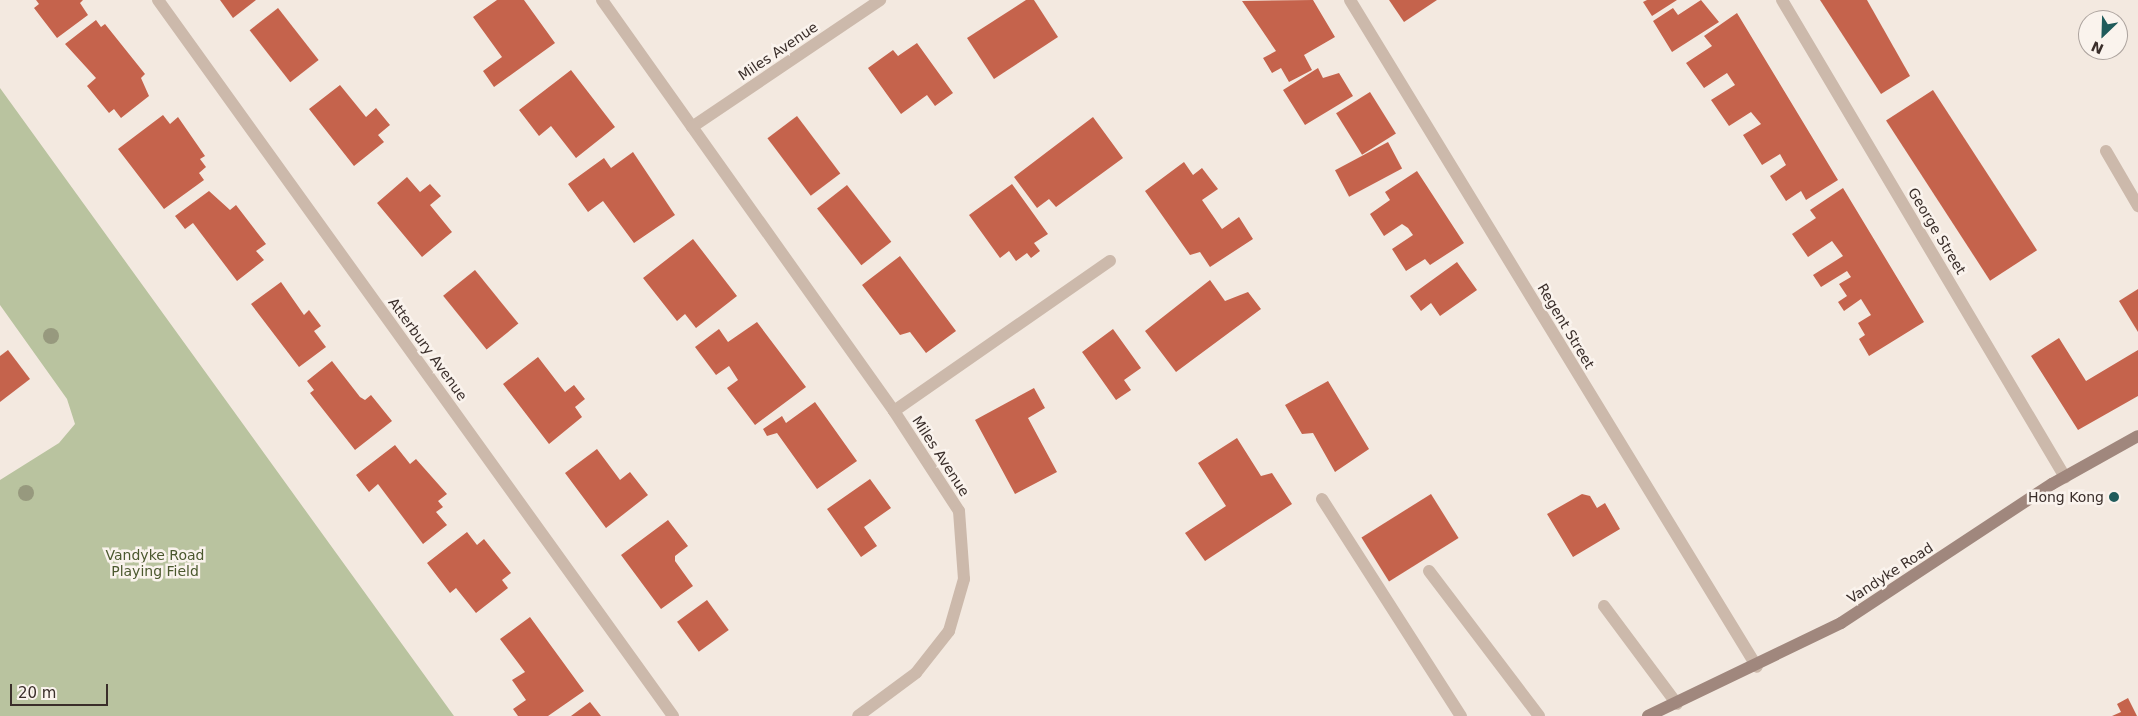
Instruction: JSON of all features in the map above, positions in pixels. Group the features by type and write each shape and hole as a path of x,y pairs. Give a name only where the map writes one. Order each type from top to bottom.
{"street":[{"name":"Atterbury Avenue","path":"158,0 673,716"},
{"name":"Miles Avenue","path":"602,0 894,411 959,511 964,579 949,630 916,673 858,716"},
{"name":"Miles Avenue","path":"692,127 880,0"},
{"name":"Regent Street","path":"1350,0 1757,667"},
{"name":"George Street","path":"1782,0 2065,477"},
{"path":"2106,151 2138,206"},
{"name":"Miles Avenue","path":"894,411 1110,261"},
{"name":"Vandyke Road","path":"1648,716 1757,667 1841,623 2065,477 2138,436"},
{"path":"1322,499 1461,716"},
{"path":"1429,570 1538,716"},
{"path":"1604,606 1677,704"}],"green space":[{"name":"Vandyke Road Playing Field","path":"0,88 454,716 0,716 0,480 59,443 75,424 67,399 0,305"}],"building":[{"path":"36,0 83,0 80,3 88,15 57,38 34,8 39,4"},
{"path":"220,0 256,0 233,18"},
{"path":"497,0 524,0 555,43 494,87 483,71 502,57 473,17"},
{"path":"1026,0 1034,0 1058,37 994,79 967,38"},
{"path":"1313,0 1335,37 1304,55 1312,70 1289,82 1281,68 1272,73 1263,58 1276,51 1242,1"},
{"path":"1389,0 1437,0 1404,22"},
{"path":"1647,0 1677,0 1652,16 1643,2"},
{"path":"1701,0 1719,22 1672,52 1653,21 1673,8 1678,15"},
{"path":"1820,0 1867,0 1910,76 1881,94"},
{"path":"278,8 319,60 290,82 250,30"},
{"path":"1737,13 1838,180 1806,200 1801,191 1786,201 1770,176 1786,165 1780,154 1762,165 1743,135 1761,124 1751,112 1729,126 1711,100 1735,85 1727,73 1704,88 1686,63 1712,46 1704,36"},
{"path":"96,20 101,27 105,24 145,74 141,78 149,96 121,118 114,109 109,113 87,86 96,78 65,44"},
{"path":"917,43 953,93 935,106 927,95 901,114 868,68 893,50 898,56"},
{"path":"1318,68 1323,78 1339,73 1353,96 1305,125 1283,90"},
{"path":"571,70 615,127 576,158 551,126 539,136 519,110"},
{"path":"340,85 366,117 376,108 390,125 378,135 384,142 354,166 309,109"},
{"path":"1933,90 2037,250 1990,281 1886,120"},
{"path":"1370,92 1396,134 1362,155 1336,113"},
{"path":"163,115 170,124 178,117 205,156 200,159 206,167 199,173 204,180 164,209 118,149"},
{"path":"797,116 840,174 811,196 767,138"},
{"path":"1093,117 1123,158 1056,207 1049,199 1037,208 1014,177"},
{"path":"1388,142 1402,168 1349,197 1335,170"},
{"path":"633,152 675,215 634,243 603,201 588,212 568,184 604,158 611,168"},
{"path":"1184,162 1193,175 1202,168 1218,189 1202,200 1222,229 1239,217 1253,239 1210,267 1200,252 1190,255 1145,191"},
{"path":"1417,171 1464,243 1430,265 1425,259 1406,271 1392,249 1413,235 1402,224 1384,236 1370,214 1390,200 1385,192"},
{"path":"407,177 420,192 430,184 441,196 430,205 452,232 422,257 377,203"},
{"path":"1012,184 1048,234 1034,243 1040,251 1031,258 1027,253 1016,261 1009,251 1000,258 969,215"},
{"path":"847,185 891,242 861,265 817,208"},
{"path":"1843,188 1924,322 1869,356 1859,339 1865,335 1858,323 1871,315 1861,299 1844,311 1838,302 1847,296 1839,284 1851,277 1847,271 1821,287 1813,275 1843,256 1832,241 1808,257 1792,234 1816,218 1810,210"},
{"path":"209,191 230,210 236,205 266,244 256,251 264,260 237,281 193,223 185,229 175,216"},
{"path":"693,239 737,296 696,328 685,314 677,321 643,278"},
{"path":"900,256 956,331 926,353 910,332 900,335 862,285"},
{"path":"1457,262 1477,290 1440,316 1431,303 1421,311 1410,296"},
{"path":"475,270 518,324 487,349 443,296"},
{"path":"1210,280 1225,301 1248,292 1261,309 1176,372 1145,331"},
{"path":"281,282 304,315 309,310 321,326 314,331 326,347 299,367 251,304"},
{"path":"2138,289 2138,332 2119,301"},
{"path":"757,322 806,387 755,425 727,388 738,380 729,366 716,375 695,347 719,329 728,342"},
{"path":"1113,329 1141,368 1124,380 1131,390 1116,400 1082,352"},
{"path":"2059,338 2086,381 2138,350 2138,396 2078,430 2031,356"},
{"path":"8,350 30,379 0,402 0,356"},
{"path":"538,357 565,392 574,385 585,399 575,407 582,417 549,444 503,384"},
{"path":"332,361 360,397 365,400 371,395 392,421 355,450 310,393 314,390 307,381"},
{"path":"1328,381 1369,449 1335,472 1313,433 1302,434 1285,405"},
{"path":"1034,388 1045,408 1028,418 1057,472 1015,494 975,420"},
{"path":"815,402 857,461 817,489 777,433 767,436 763,429 782,416 786,423"},
{"path":"1237,438 1261,476 1272,473 1292,504 1205,561 1185,533 1226,506 1198,463"},
{"path":"395,445 410,464 416,459 447,494 438,501 443,507 436,512 447,525 423,544 378,484 369,492 356,475"},
{"path":"597,449 620,480 630,472 648,495 606,528 565,473"},
{"path":"870,479 891,508 864,527 877,546 861,557 827,509"},
{"path":"1431,494 1459,538 1389,582 1361,537"},
{"path":"1582,494 1590,496 1597,508 1605,503 1620,529 1573,557 1547,514"},
{"path":"668,520 688,546 675,556 675,561 693,586 661,609 621,555"},
{"path":"467,532 477,545 484,539 511,573 502,580 508,588 476,613 456,588 450,593 427,563"},
{"path":"707,600 729,630 699,652 677,622"},
{"path":"530,617 584,691 548,716 518,716 513,709 526,700 512,680 525,672 500,639"},
{"path":"2128,698 2137,716 2112,716 2121,712 2117,704"},
{"path":"590,702 601,716 571,716"}],"place":[{"name":"Hong Kong","path":"2114,497"}]}
